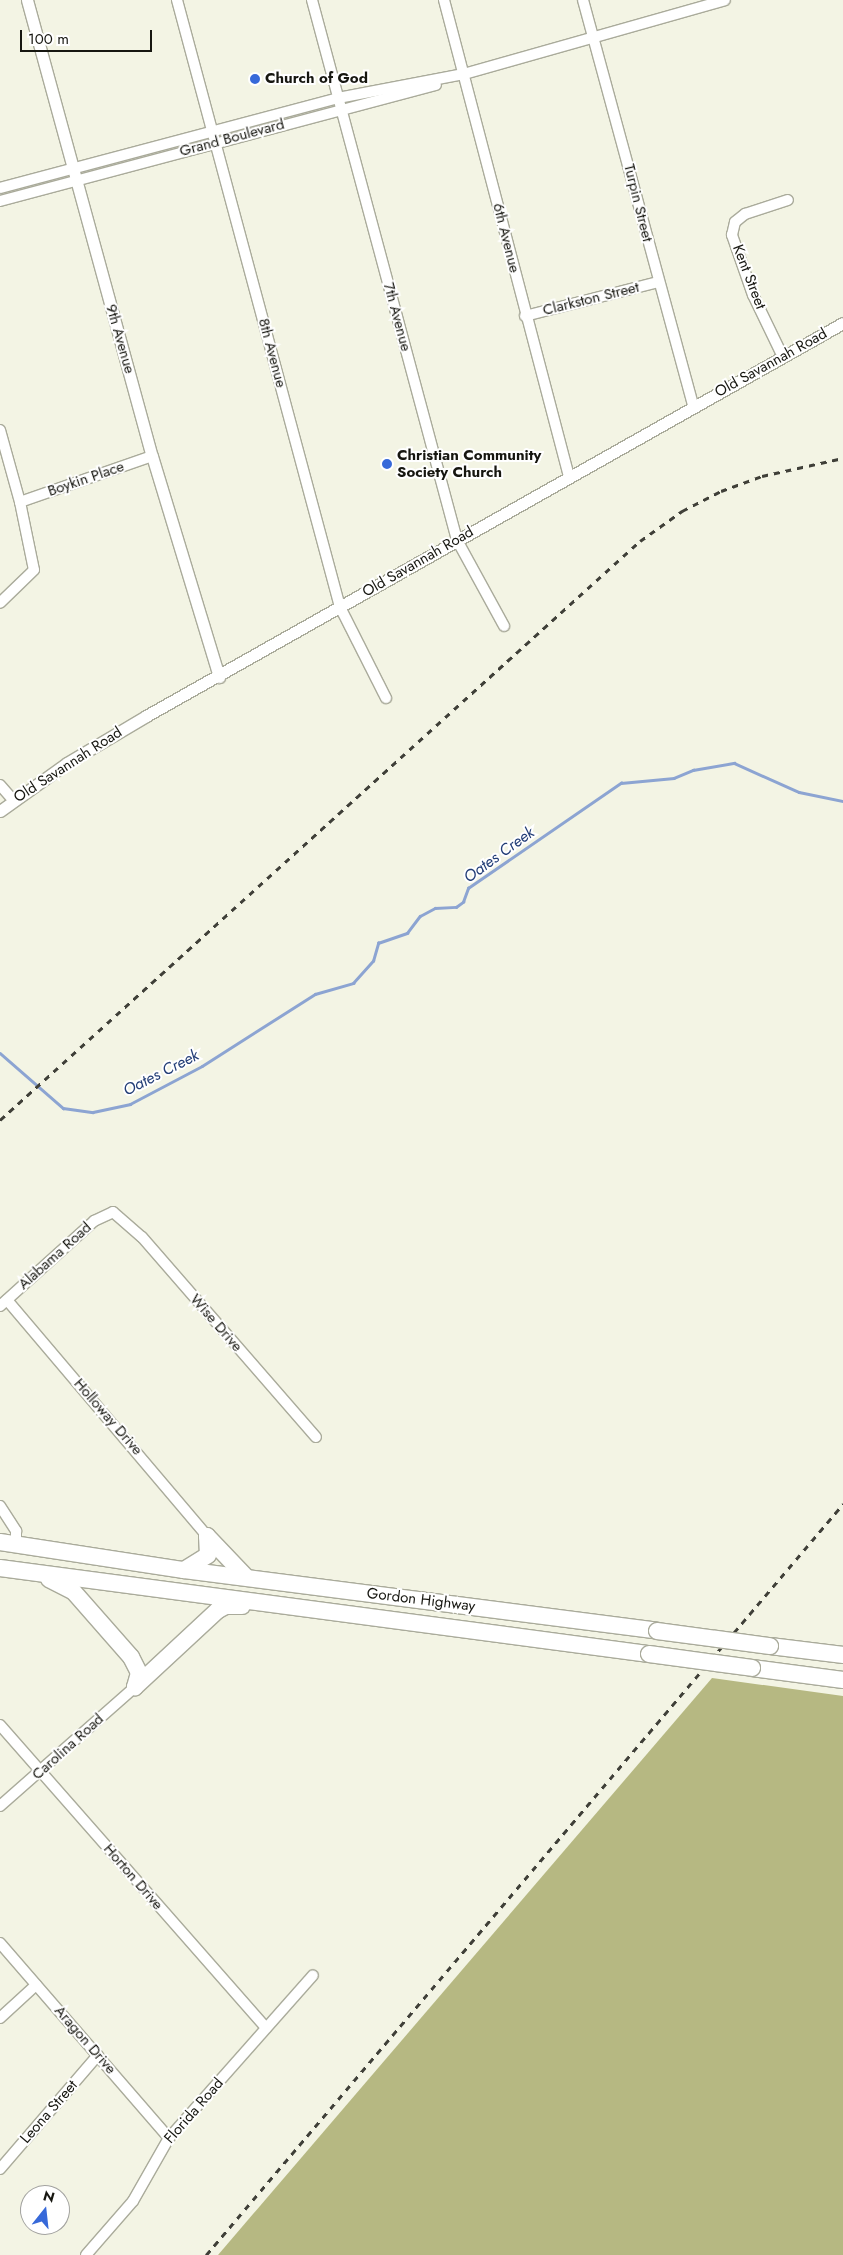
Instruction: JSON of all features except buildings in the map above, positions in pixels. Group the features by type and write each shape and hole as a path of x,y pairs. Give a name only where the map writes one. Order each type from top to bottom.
{"highway":[{"path":"184,1570 208,1555 207,1536"},
{"path":"207,1536 246,1577"},
{"name":"Gordon Highway","path":"0,1542 184,1570 843,1655"},
{"name":"Gordon Highway","path":"0,1568 843,1680"},
{"path":"39,1573 73,1592 131,1657 139,1673 135,1687"},
{"path":"135,1687 218,1610 226,1606 260,1602"}],"street":[{"name":"9th Avenue","path":"27,0 152,456 218,677"},
{"name":"8th Avenue","path":"178,0 340,607 386,698"},
{"name":"7th Avenue","path":"312,0 457,540 504,626"},
{"name":"6th Avenue","path":"444,0 525,316 569,476"},
{"name":"Turpin Street","path":"584,0 593,39 629,163 658,282 693,406"},
{"name":"Grand Boulevard","path":"0,201 212,131 338,98 464,74 593,39 723,0"},
{"name":"Grand Boulevard","path":"0,188 74,176 215,143 418,91 464,74"},
{"name":"Kent Street","path":"783,357 753,296 732,235 735,222 745,214 788,200"},
{"name":"Clarkston Street","path":"525,316 658,282"},
{"name":"Old Savannah Road","path":"0,811 67,763 569,476 843,323"},
{"path":"0,430 20,502 34,570 27,579 0,603"},
{"name":"Boykin Place","path":"20,502 152,456"},
{"path":"0,785 13,800"},
{"name":"Alabama Road","path":"3,1303 94,1221 113,1212"},
{"name":"Wise Drive","path":"113,1212 142,1237 316,1437"},
{"name":"Holloway Drive","path":"3,1303 207,1536"},
{"path":"0,1506 16,1531 16,1544"},
{"name":"Carolina Road","path":"0,1806 135,1687"},
{"name":"Horton Drive","path":"0,1725 266,2028"},
{"name":"Aragon Drive","path":"0,1943 169,2138"},
{"name":"Florida Road","path":"86,2255 133,2201 169,2138 313,1975"},
{"path":"0,2018 36,1985"},
{"name":"Leona Street","path":"0,2168 98,2056"}],"green space":[{"path":"712,1678 843,1696 843,2255 218,2255"}],"waterway":[{"name":"Oates Creek","path":"0,1053 63,1108 93,1112 130,1104 202,1066 315,994 353,983 373,961 378,943 407,933 420,916 435,908 456,907 463,902 468,888 621,783 674,778 693,770 734,763 799,792 843,801"}],"railway":[{"path":"0,1120 640,541 682,511 721,491 762,476 843,458"},
{"path":"206,2255 843,1504"}],"place":[{"name":"Church of God","path":"255,79"},
{"name":"Christian Community Society Church","path":"387,464"}]}
